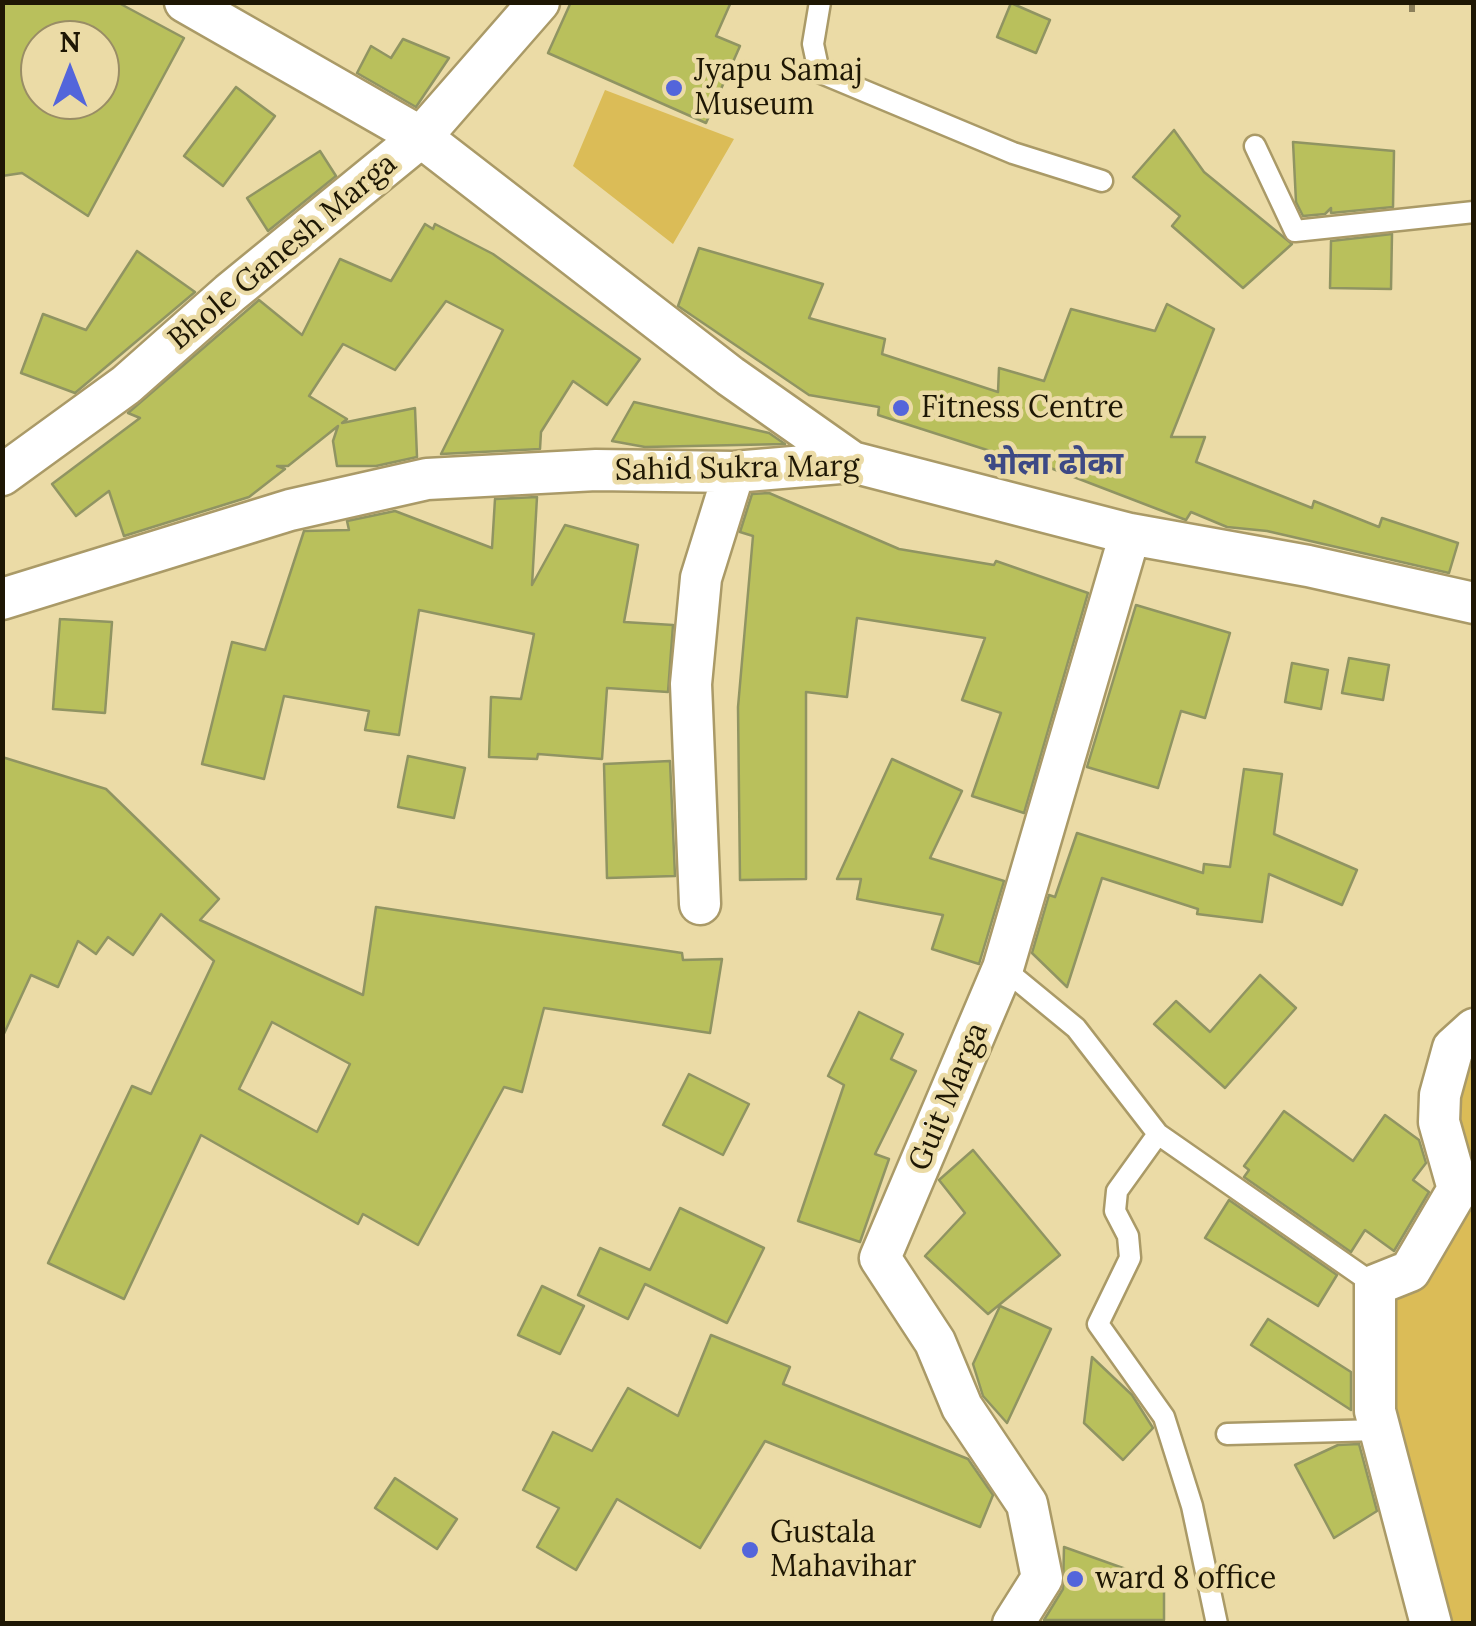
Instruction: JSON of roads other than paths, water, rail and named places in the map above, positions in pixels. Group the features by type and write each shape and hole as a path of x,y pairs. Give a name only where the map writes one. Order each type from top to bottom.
{"street":[{"path":"185,2 420,137 730,376 852,462"},
{"name":"Bhole Ganesh Marga","path":"2,475 112,397 230,292 420,137 538,2"},
{"name":"Sahid Sukra Marg","path":"2,599 290,510 428,479 596,470 734,472 852,462 1130,534 1308,566 1474,604"},
{"path":"700,904 691,684 701,578 734,472"},
{"name":"Guit Marga","path":"1013,1624 1042,1578 1027,1504 962,1407 936,1342 880,1258 1003,968 1130,534"},
{"path":"1431,1624 1375,1411 1375,1286 1410,1271 1458,1189 1439,1122 1440,1095 1454,1048 1474,1029"}],"lane":[{"path":"820,2 813,44 820,72 1013,153 1102,181"},
{"path":"1255,146 1295,231 1474,212"},
{"path":"1003,968 1076,1028 1158,1134 1375,1286"},
{"path":"1158,1134 1117,1192 1115,1211 1128,1236 1130,1258 1098,1324 1164,1417 1192,1506 1217,1624"},
{"path":"1227,1434 1380,1430"}],"place":[{"name":"Jyapu Samaj Museum","path":"674,88"},
{"name":"Fitness Centre","path":"901,408"},
{"name":"Gustala Mahavihar","path":"750,1550"},
{"name":"ward 8 office","path":"1075,1579"}],"district":[{"name":"भोला ढोका","path":"1053,465"}]}
